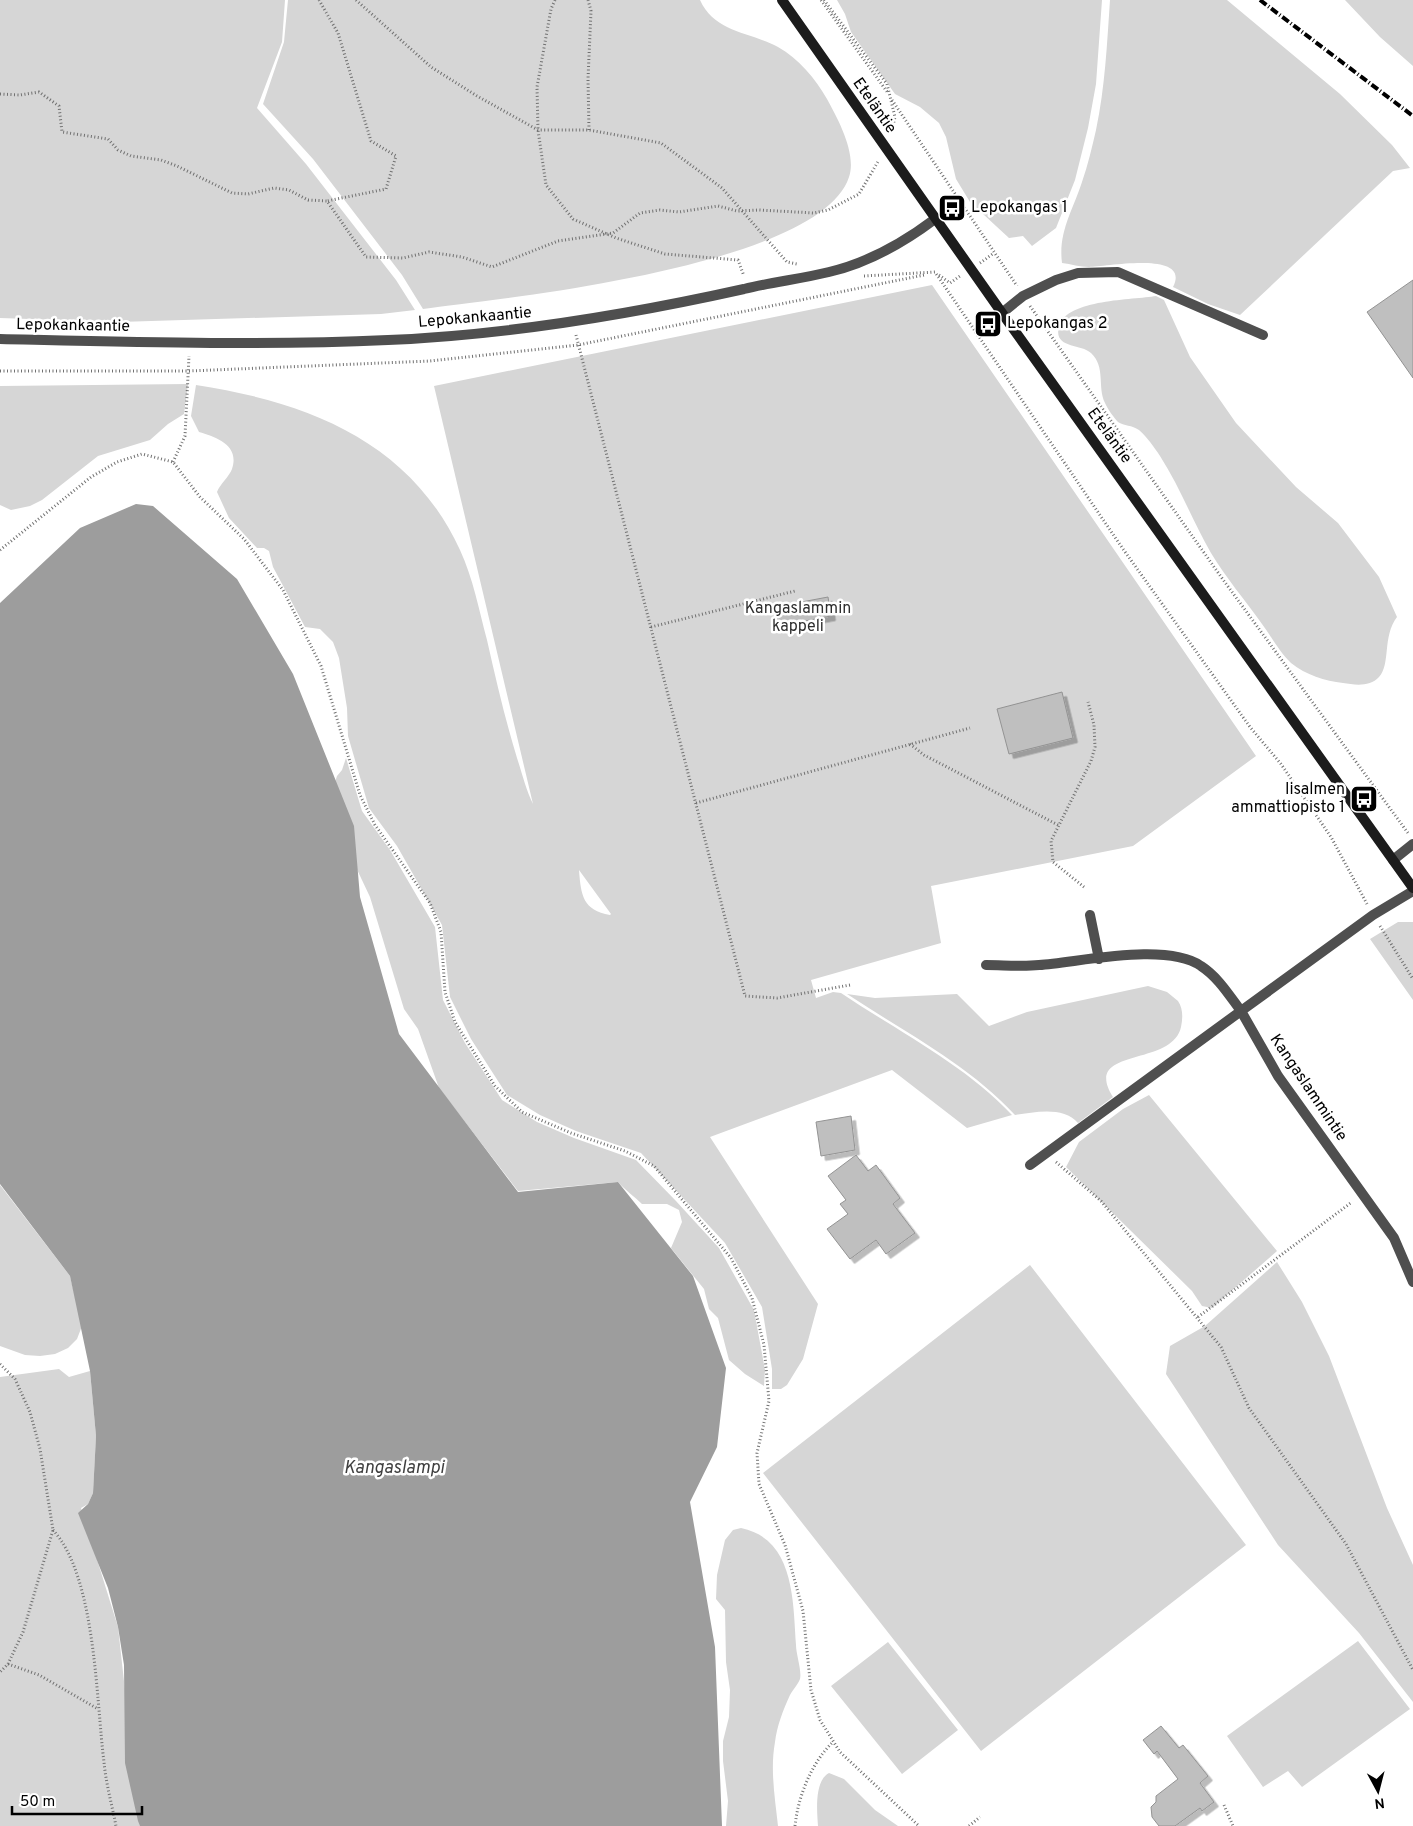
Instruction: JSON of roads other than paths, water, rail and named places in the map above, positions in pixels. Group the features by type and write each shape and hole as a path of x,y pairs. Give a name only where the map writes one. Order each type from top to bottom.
{"street":[{"name":"Eteläntie","path":"782,0 935,219 1413,890"},
{"name":"Lepokankaantie","path":"0,339 189,343 389,340 572,322 830,272 869,259 916,234 935,219"},
{"path":"1002,313 1023,296 1056,280 1078,273 1118,272 1263,334"},
{"path":"1392,860 1413,844"},
{"path":"1030,1166 1373,915 1413,890"},
{"path":"1090,915 1099,959"},
{"name":"Kangaslammintie","path":"986,965 1037,965 1144,953 1185,959 1200,965 1217,979 1242,1011 1278,1076 1394,1238 1413,1282"}],"water":[{"name":"Kangaslampi","path":"136,504 153,506 237,579 293,674 354,826 360,897 399,1034 518,1192 618,1182 693,1276 726,1368 717,1447 690,1502 715,1647 722,1826 140,1826 125,1763 124,1665 118,1627 108,1588 78,1513 88,1504 93,1493 96,1436 90,1371 70,1276 0,1184 0,603 80,528"}],"railway":[{"path":"1260,0 1413,116"}],"place":[{"name":"Lepokangas 1","path":"952,208"},
{"name":"Lepokangas 2","path":"988,324"},
{"name":"Iisalmen ammattiopisto 1","path":"1364,799"}],"park label":[{"name":"Kangaslammin kappeli","path":"798,618"}]}
